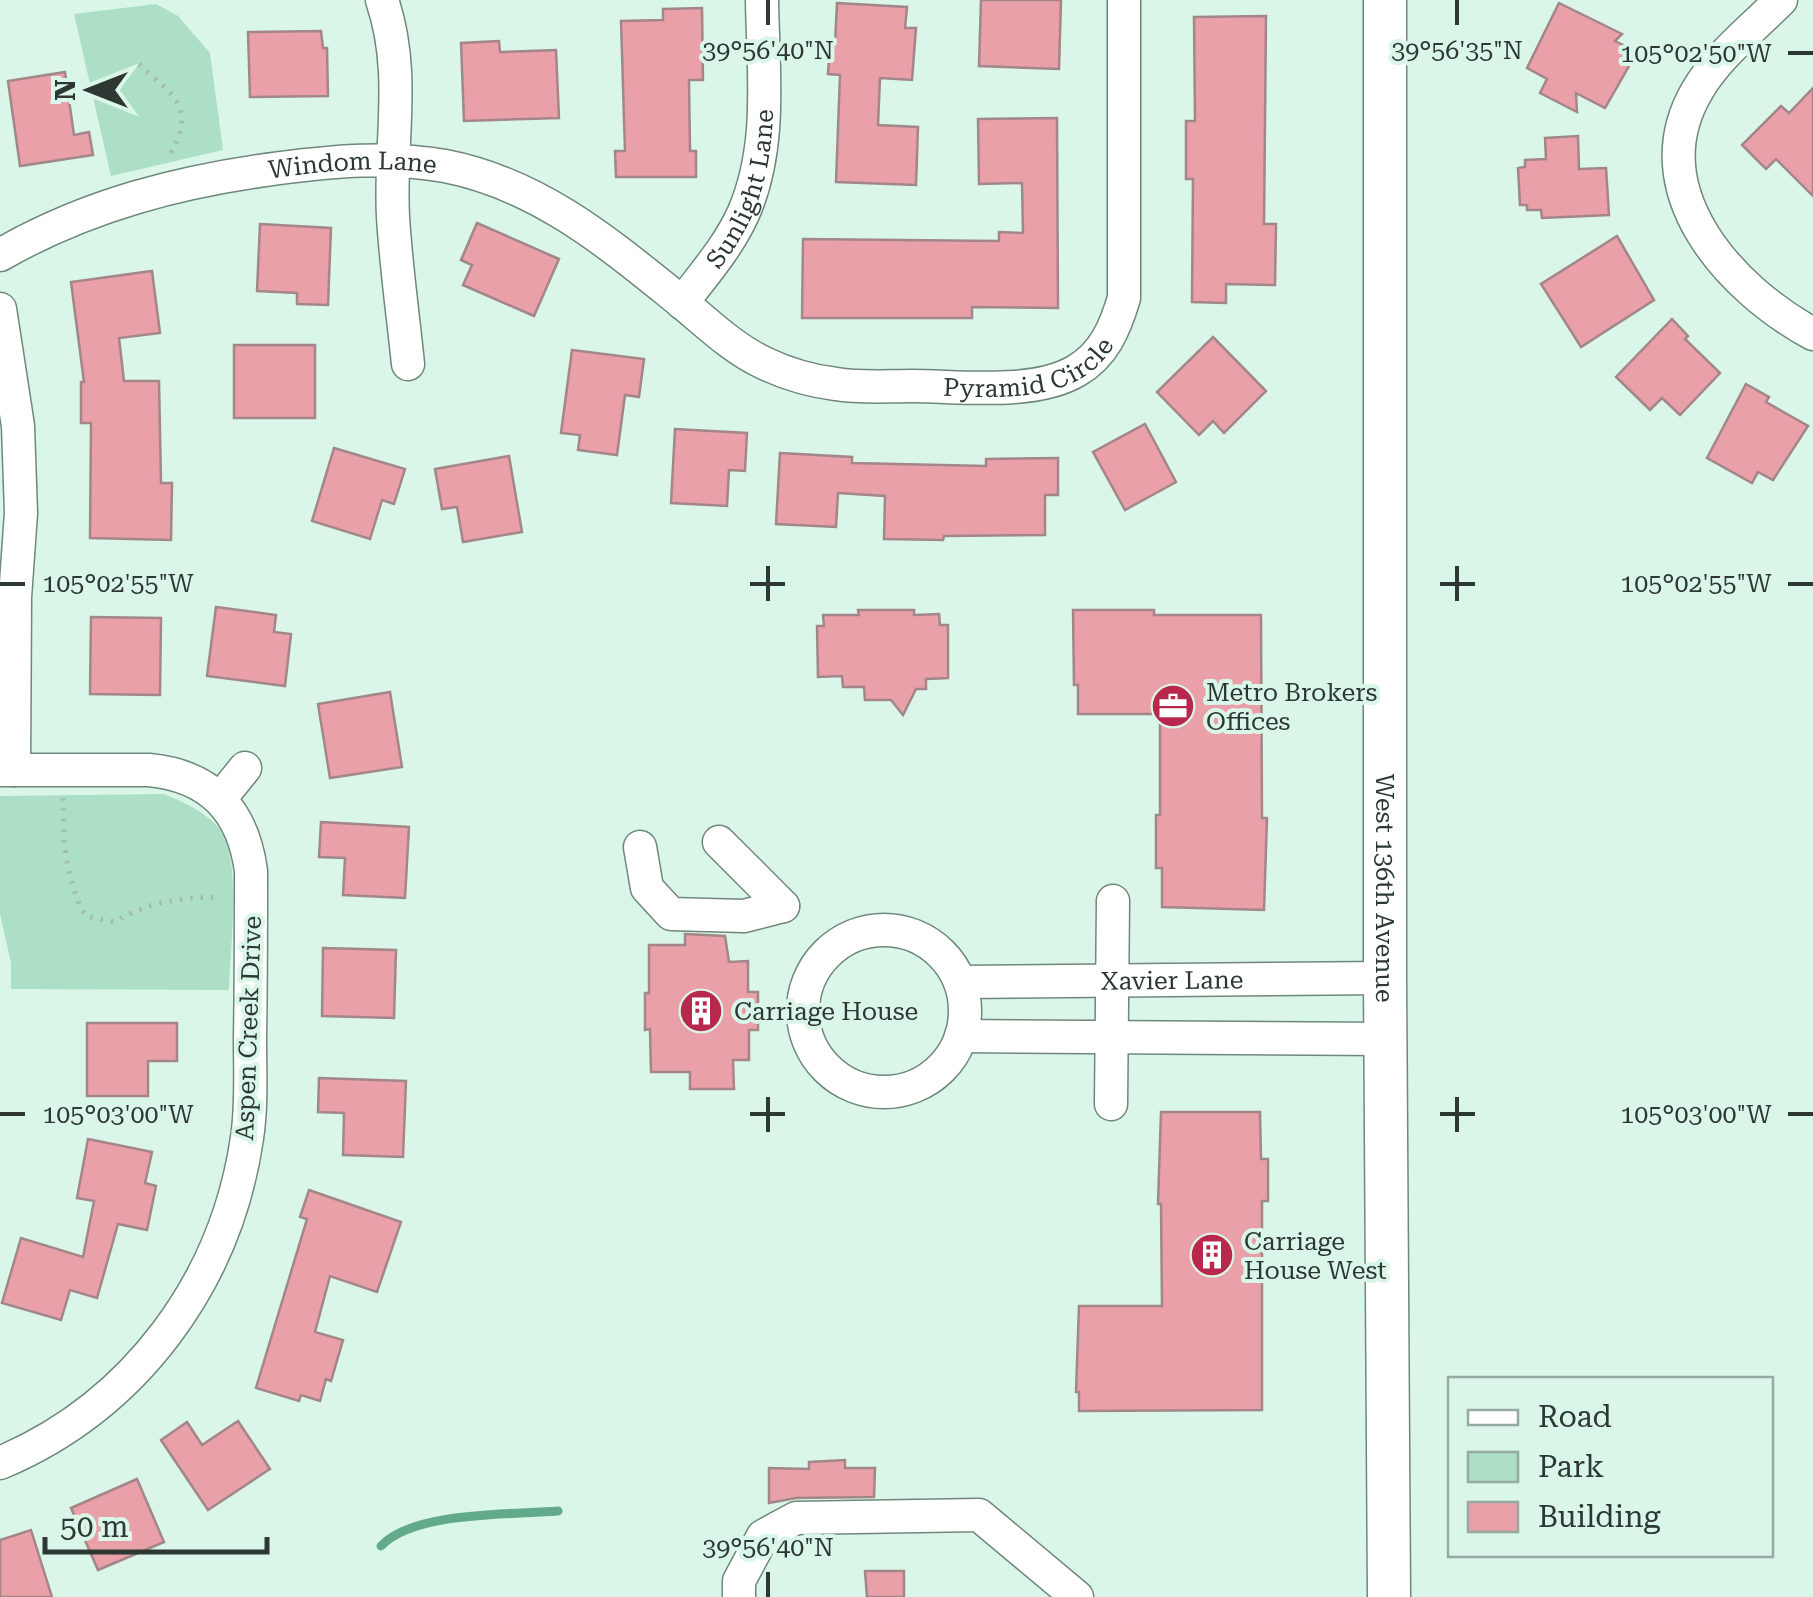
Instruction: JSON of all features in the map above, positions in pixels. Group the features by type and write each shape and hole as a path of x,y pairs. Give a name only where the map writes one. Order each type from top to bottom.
{"main road":[{"name":"West 136th Avenue","path":"1385,0 1388,1597"}],"street":[{"path":"382,0 395,48 398,86 393,215 408,364"},
{"name":"Sunlight Lane","path":"682,303 724,248 743,213 758,170 765,125 762,0"},
{"name":"Pyramid Circle","path":"682,303 729,342 762,362 802,378 840,385 1019,386 1053,382 1077,370 1100,351 1116,327 1124,298 1124,0"},
{"path":"1782,0 1697,90 1684,121 1678,152 1680,184 1689,214 1706,243 1756,294 1792,323 1813,334"},
{"name":"Windom Lane","path":"0,255 81,215 210,177 322,162 394,160 447,166 498,181 547,202 592,230 682,303"},
{"path":"0,309 18,426 21,513 7,770"},
{"path":"220,799 245,768"},
{"name":"Aspen Creek Drive","path":"0,1463 72,1424 140,1366 176,1322 208,1268 235,1198 248,1137 252,895 248,844 237,820 220,799 198,782 170,772 7,770"},
{"path":"640,847 646,888 672,914 744,916 782,906 718,842"},
{"path":"1111,1104 1112,901"},
{"path":"885,929 909,933 930,944 948,961 960,982 965,1009 961,1036 949,1060 930,1078 906,1090 880,1092 854,1086 831,1072 814,1052 804,1027 804,1000 811,974 844,939 864,932 885,929"},
{"name":"Xavier Lane","path":"960,982 1384,978"},
{"path":"961,1036 1386,1038"},
{"path":"739,1597 739,1581 763,1536 796,1518 979,1515 1077,1597"}],"path":[{"path":"139,64 174,92 178,102 179,132 168,159 166,188"},
{"path":"63,770 65,850 79,906 86,916 116,922 140,907 160,901 252,895"}],"green space":[{"path":"156,4 178,16 210,53 223,150 111,176 74,14"},
{"path":"164,794 206,816 226,840 233,881 229,990 11,989 11,963 0,914 0,796"}],"building":[{"path":"981,0 1061,0 1059,69 979,66"},
{"path":"837,3 907,7 905,28 916,28 912,80 880,78 878,125 918,127 916,185 836,182 840,75 828,74 830,44 835,44"},
{"path":"1559,3 1622,34 1615,41 1637,52 1605,108 1576,93 1577,112 1540,93 1547,79 1527,68"},
{"path":"702,8 703,80 689,80 690,151 696,151 696,177 616,177 615,151 625,151 621,21 663,20 663,9"},
{"path":"1266,16 1264,224 1276,224 1275,285 1226,284 1226,303 1192,302 1193,179 1186,179 1186,121 1195,121 1194,17"},
{"path":"321,31 323,48 327,48 328,96 250,97 248,32"},
{"path":"499,41 500,52 556,50 559,118 464,121 461,43"},
{"path":"65,72 74,135 89,132 93,155 20,166 8,81"},
{"path":"1813,88 1813,196 1776,159 1766,169 1742,145 1781,106 1789,113"},
{"path":"1057,118 1058,308 972,307 972,318 802,318 803,239 999,241 999,232 1023,233 1022,183 979,184 978,119"},
{"path":"1578,136 1579,169 1606,168 1609,215 1542,218 1541,210 1527,210 1527,205 1520,205 1518,168 1525,167 1525,160 1546,159 1545,138"},
{"path":"477,223 559,259 534,316 463,285 472,265 461,260"},
{"path":"260,224 331,228 328,305 297,304 297,293 257,291"},
{"path":"1617,236 1654,300 1581,347 1541,284"},
{"path":"152,271 160,333 119,338 124,381 159,381 161,483 172,483 171,540 90,538 91,423 81,423 84,382 71,282"},
{"path":"1672,319 1688,336 1685,339 1720,373 1680,415 1662,398 1650,410 1616,377"},
{"path":"1213,337 1266,391 1224,433 1213,421 1199,435 1157,392"},
{"path":"234,345 315,345 315,418 234,418"},
{"path":"572,350 644,359 639,397 625,395 617,455 578,450 580,435 561,433"},
{"path":"1746,384 1769,397 1766,402 1808,426 1773,480 1758,472 1752,483 1707,458"},
{"path":"1145,424 1176,482 1125,510 1093,452"},
{"path":"675,429 747,433 745,471 729,470 727,506 671,503"},
{"path":"334,448 405,469 394,504 382,500 370,539 312,521"},
{"path":"780,453 852,457 852,463 986,466 986,459 1058,458 1058,495 1045,495 1045,535 884,539 885,496 838,493 836,527 776,524"},
{"path":"509,456 522,532 463,542 457,507 442,509 435,469"},
{"path":"216,607 276,615 274,632 291,634 285,686 207,676"},
{"path":"858,610 939,614 940,625 948,625 948,678 926,679 926,689 916,689 903,715 891,700 865,700 864,687 843,687 842,676 818,677 817,626 824,626 823,615 859,615"},
{"path":"1073,610 1261,615 1262,818 1267,818 1264,910 1162,907 1162,868 1156,868 1160,714 1078,714"},
{"path":"91,617 161,618 160,695 90,694"},
{"path":"390,692 402,767 330,778 318,704"},
{"path":"321,822 409,827 405,898 343,895 345,858 319,857"},
{"name":"Carriage House","path":"685,934 725,936 729,962 748,961 748,992 758,992 758,1030 749,1030 749,1060 733,1060 734,1089 690,1089 690,1072 651,1072 650,1029 645,1030 649,945 685,945"},
{"path":"323,948 396,950 394,1018 322,1016"},
{"path":"87,1023 177,1023 177,1061 148,1061 148,1096 87,1096"},
{"path":"319,1078 406,1081 403,1157 343,1155 344,1113 318,1112"},
{"name":"Carriage House West","path":"1161,1112 1260,1112 1261,1159 1268,1159 1268,1201 1262,1201 1262,1410 1079,1411 1079,1306 1162,1306 1158,1204"},
{"path":"88,1139 152,1152 145,1183 156,1186 147,1230 118,1224 97,1298 70,1290 61,1320 2,1303 21,1238 83,1257 94,1201 77,1198"},
{"path":"309,1190 401,1222 377,1292 330,1276 315,1332 343,1340 331,1381 326,1379 320,1401 301,1395 299,1401 256,1388 307,1219 300,1217"},
{"path":"238,1421 270,1469 208,1510 161,1440 187,1422 202,1445"},
{"path":"845,1460 845,1468 875,1468 874,1497 796,1498 769,1503 769,1468 809,1469 809,1462"},
{"path":"137,1479 164,1542 98,1570 71,1508"},
{"path":"31,1530 52,1597 0,1597 0,1540"},
{"path":"865,1571 904,1571 904,1597 867,1597"}],"waterway":[{"path":"381,1546 416,1526 439,1521 558,1511"}],"place":[{"name":"Metro Brokers Offices","path":"1173,706"},
{"name":"Carriage House","path":"701,1011"},
{"name":"Carriage House West","path":"1212,1255"}]}
